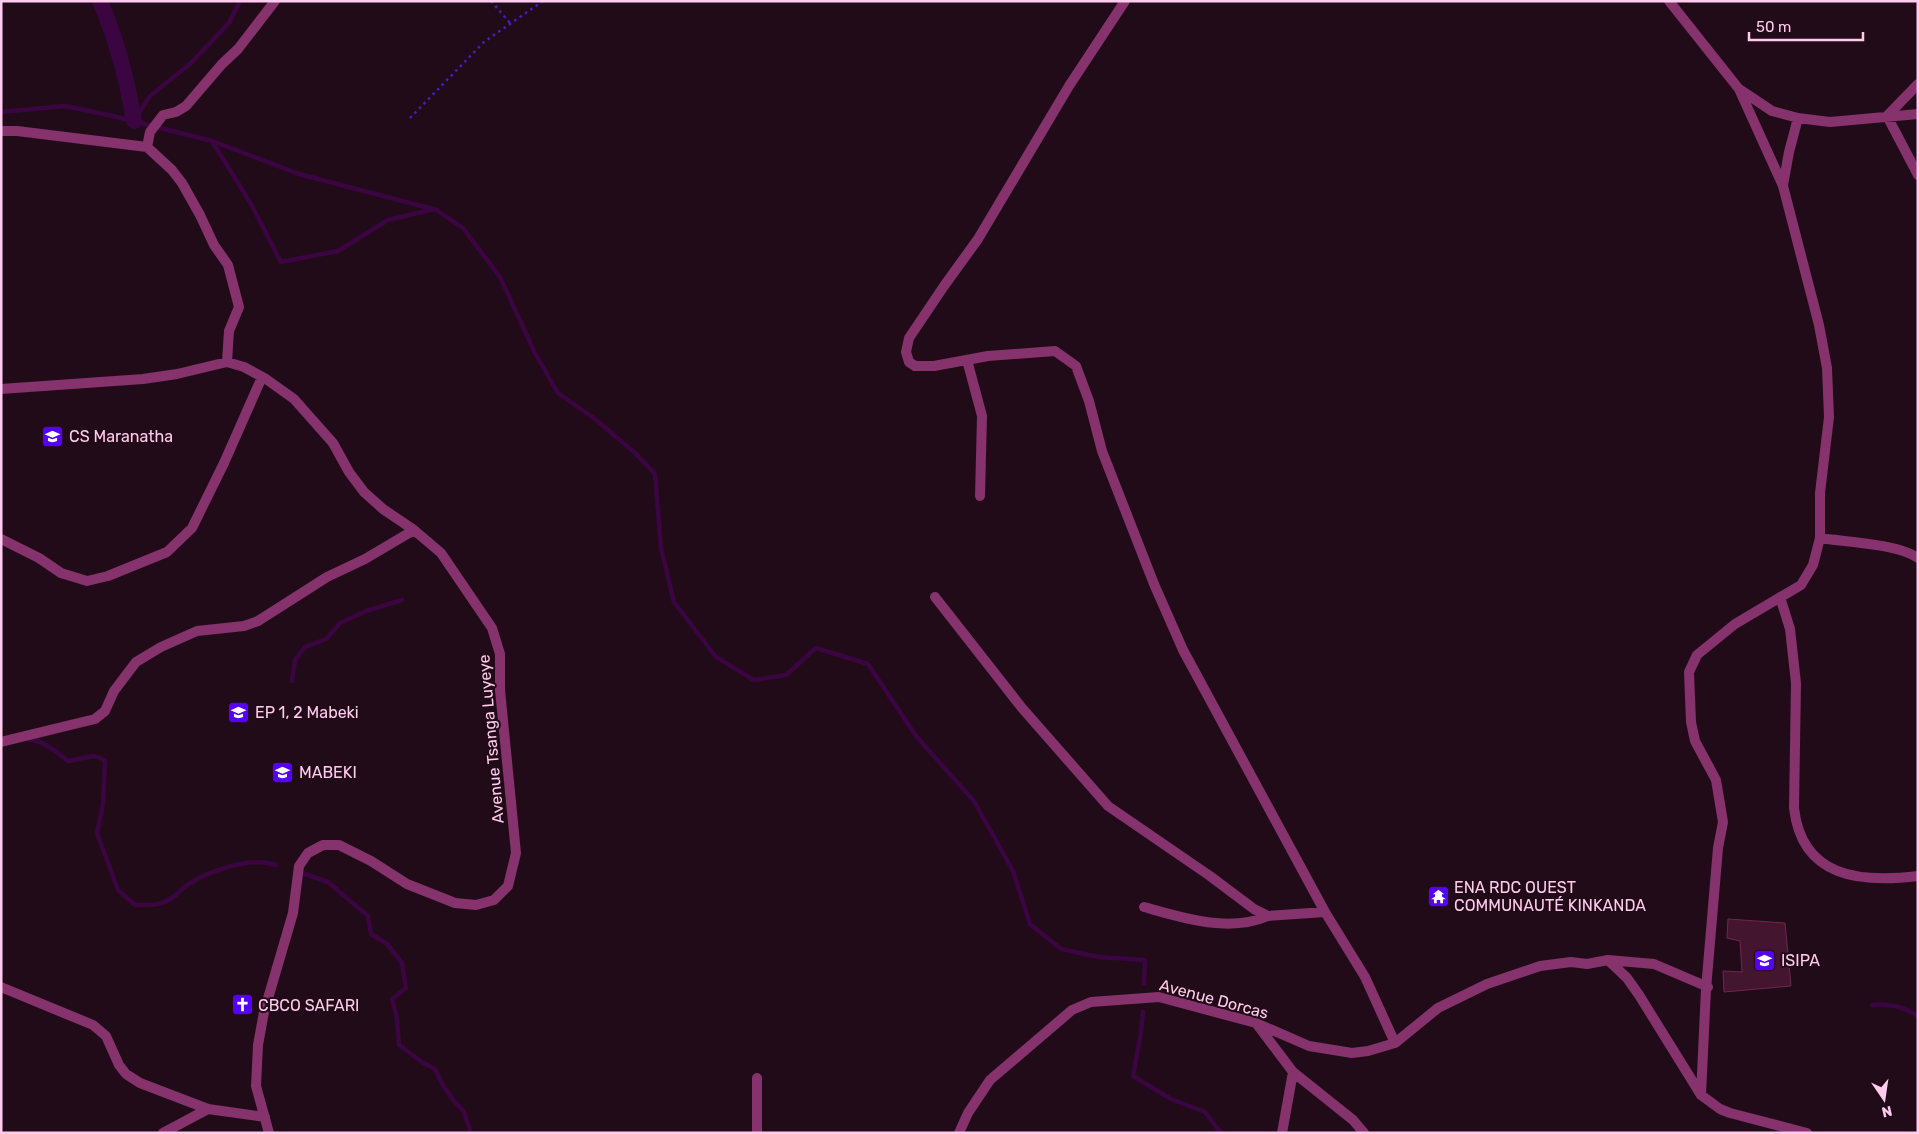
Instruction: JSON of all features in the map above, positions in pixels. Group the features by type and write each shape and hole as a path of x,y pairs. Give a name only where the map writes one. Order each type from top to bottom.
{"street":[{"path":"147,147 150,132 163,115 176,112 186,106 222,64 238,49 275,1"},
{"path":"1125,1 1069,86 978,239 909,338 906,352 909,362 916,366 934,366 988,356 1055,351 1076,366 1089,401 1102,451 1154,584 1184,650 1325,912 1365,977 1394,1043 1438,1008 1487,984 1540,966 1571,962 1587,964 1608,960 1654,964 1708,987"},
{"path":"1669,1 1740,89 1783,186 1827,368 1829,417 1820,493 1820,538 1813,566 1801,586 1735,624 1697,655 1689,672 1690,714 1695,741 1716,780 1723,822 1718,848 1701,1095"},
{"path":"1887,116 1918,84"},
{"path":"1740,89 1772,111 1798,118 1830,122 1918,114"},
{"path":"1887,116 1918,175"},
{"path":"1783,186 1788,152 1798,118"},
{"path":"1,131 17,131 147,147 172,170 182,183 200,215 214,246 228,265 239,307 229,331 227,362 177,374 143,379 1,389"},
{"path":"967,360 982,416 980,496"},
{"name":"Avenue Tsanga Luyeye","path":"227,362 244,367 294,399 333,443 349,472 364,492 383,509 414,530 441,553 492,628 500,654 500,690 516,853 508,886 494,900 476,905 455,903 406,884 371,861 339,845 323,845 308,853 299,866 293,913 264,1012 258,1045 256,1086 269,1133"},
{"path":"1,539 39,558 61,573 87,581 108,576 167,552 192,528 224,463 262,377"},
{"path":"1,742 95,719 106,711 114,691 136,662 160,647 197,631 244,626 258,621 327,577 364,559 414,530"},
{"path":"1820,538 1910,552 1918,558"},
{"path":"935,597 1022,708 1108,806 1210,876 1254,910 1268,916"},
{"path":"1780,598 1790,629 1796,683 1794,808 1796,822 1803,842 1814,856 1828,868 1860,877 1892,879 1918,876"},
{"path":"1144,907 1192,920 1225,923 1256,922 1268,916 1325,912"},
{"path":"1608,960 1627,978 1639,995 1701,1095 1720,1110 1807,1133"},
{"path":"1,987 93,1025 106,1036 119,1065 126,1074 140,1083 208,1109 264,1116"},
{"name":"Avenue Dorcas","path":"960,1133 968,1113 990,1080 1072,1010 1091,1002 1159,998 1256,1023 1309,1046 1352,1053 1368,1051 1394,1043"},
{"path":"1256,1023 1293,1072 1353,1120 1364,1133"},
{"path":"1282,1133 1293,1072"},
{"path":"757,1133 758,1078"},
{"path":"163,1133 208,1109"}],"path":[{"path":"491,1 510,23"},
{"path":"410,118 484,42 543,1"}],"building":[{"name":"ISIPA","path":"1728,919 1785,923 1791,986 1724,992 1723,971 1742,972 1740,941 1727,938"}],"waterway":[{"path":"100,1 121,60 134,121"},
{"path":"134,121 150,96 191,63 229,23 240,1"},
{"path":"1,112 65,106 212,141 251,204 281,262 338,251 388,220 435,209 463,228 500,277 535,353 558,393 595,419 634,452 655,474 661,548 674,602 716,657 754,680 786,675 816,648 868,664 916,736 974,801 1013,871 1030,924 1061,949 1099,957 1145,960 1144,984"},
{"path":"212,141 299,174 433,209"},
{"path":"292,681 295,660 305,647 326,639 340,623 366,611 402,600"},
{"path":"29,740 45,744 68,761 94,756 105,760 103,805 97,833 118,890 135,905 152,905 165,902 196,880 230,866 254,862 276,865"},
{"path":"302,873 328,882 368,916 371,934 387,944 402,963 406,988 392,999 397,1019 399,1045 435,1069 444,1087 464,1112 471,1133"},
{"path":"1872,1005 1896,1006 1918,1016"},
{"path":"1143,1012 1133,1076 1171,1099 1205,1112 1221,1133"}],"place":[{"name":"CS Maranatha","path":"53,436"},
{"name":"EP 1, 2 Mabeki","path":"239,712"},
{"name":"MABEKI","path":"283,772"},
{"name":"ENA RDC OUEST COMMUNAUTÉ KINKANDA","path":"1438,896"},
{"name":"ISIPA","path":"1765,960"},
{"name":"CBCO SAFARI","path":"242,1005"}]}
